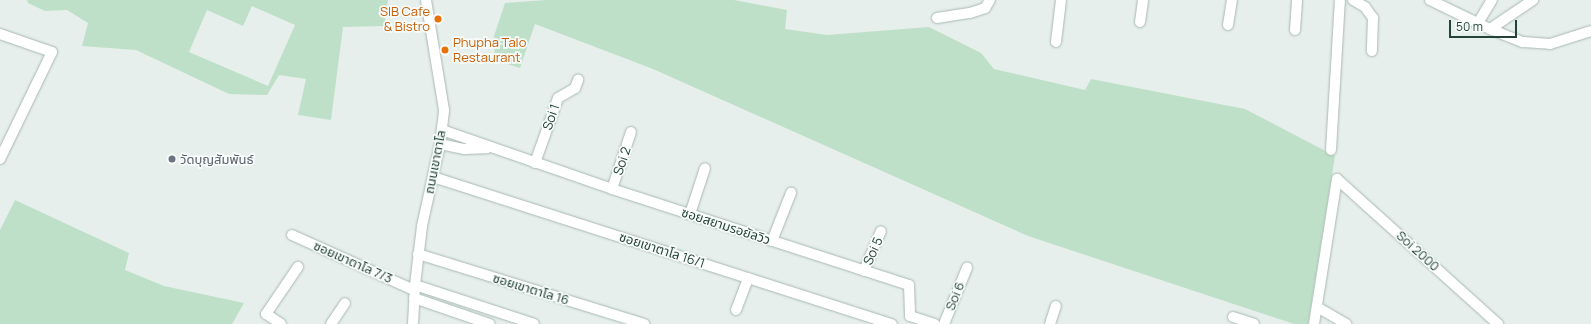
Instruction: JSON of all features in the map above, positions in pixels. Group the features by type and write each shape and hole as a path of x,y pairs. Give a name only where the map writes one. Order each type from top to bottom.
{"street":[{"name":"ถนนเขาตาโล","path":"414,324 414,291 418,254 440,144 444,110 441,81 426,0"},
{"path":"937,18 970,14 985,8 990,0"},
{"path":"1056,42 1061,0"},
{"path":"1140,22 1143,0"},
{"path":"1228,25 1232,0"},
{"path":"1294,30 1297,0"},
{"path":"1331,150 1340,0"},
{"path":"1353,0 1365,7 1373,18 1372,51"},
{"path":"1430,0 1490,29 1523,42 1550,44 1591,31"},
{"path":"1478,23 1492,0"},
{"path":"1490,29 1533,0"},
{"path":"0,34 52,52 0,159"},
{"name":"Soi 1","path":"535,163 558,98 575,88 578,80"},
{"path":"442,130 467,137 489,148"},
{"name":"Soi 2","path":"612,189 631,132"},
{"path":"440,144 464,150 489,148"},
{"name":"ซอยสยามรอยัลวิว","path":"489,148 909,285 910,316 935,324"},
{"path":"690,214 705,168"},
{"name":"ซอยเขาตาโล 16/1","path":"433,176 892,324"},
{"name":"Soi 2000","path":"1317,307 1337,179 1498,324"},
{"path":"772,241 791,193"},
{"name":"Soi 5","path":"864,271 881,232"},
{"name":"ซอยเขาตาโล 7/3","path":"292,235 414,291"},
{"name":"ซอยเขาตาโล 16","path":"418,254 644,324"},
{"path":"281,324 266,314 298,267"},
{"name":"Soi 6","path":"944,324 967,268"},
{"path":"736,310 748,278"},
{"path":"414,291 490,324"},
{"path":"414,291 534,324"},
{"path":"331,324 345,303"},
{"path":"1050,324 1056,306"},
{"path":"1314,324 1317,307 1348,324"},
{"path":"1233,316 1254,324"}],"green space":[{"path":"27,0 388,0 384,26 343,27 331,120 298,115 306,79 279,75 267,95 229,94 136,50 82,46 88,23 67,10 45,11 28,3","holes":["252,6 295,25 268,86 189,52 207,10 243,26"]},
{"path":"547,0 734,0 787,10 785,29 827,35 929,27 981,53 994,69 1085,90 1091,79 1245,109 1335,156 1308,324 1294,324 1028,236 653,69 535,24 520,68 495,60 494,36 505,3"},
{"path":"15,200 129,253 125,270 164,286 244,303 232,324 0,324 0,230"}],"place":[{"name":"SIB Cafe & Bistro","path":"438,19"},
{"name":"Phupha Talo Restaurant","path":"445,50"},
{"name":"วัดบุญสัมพันธ์","path":"172,159"}]}
